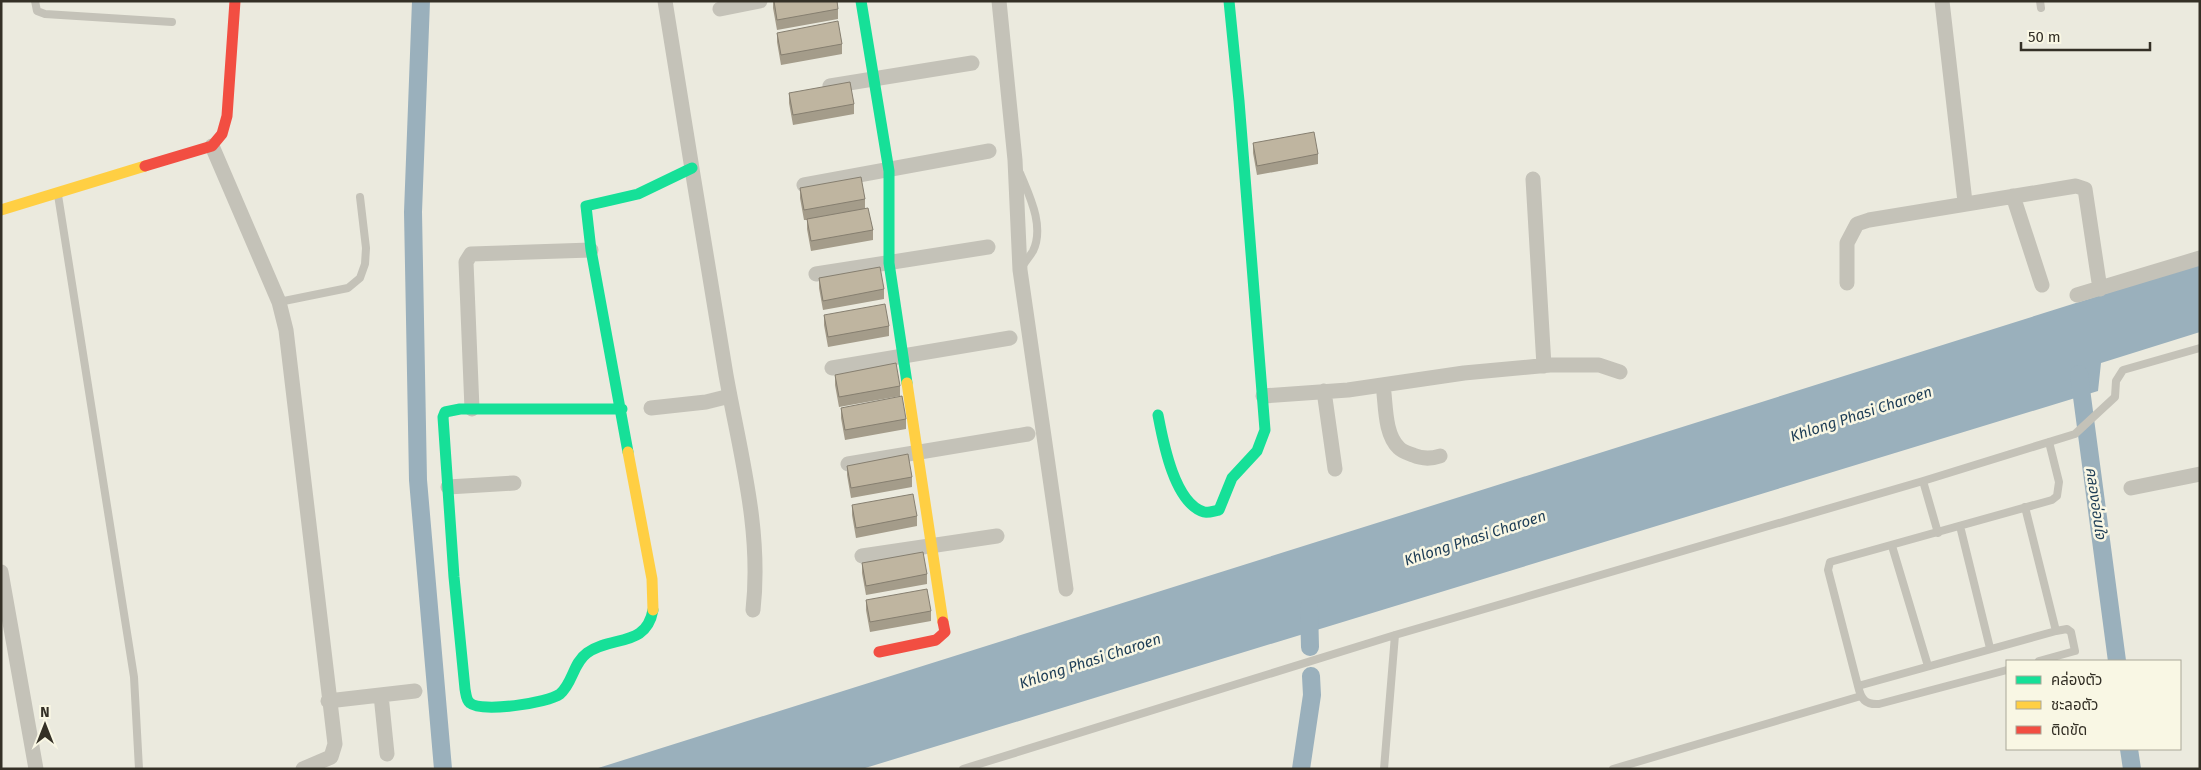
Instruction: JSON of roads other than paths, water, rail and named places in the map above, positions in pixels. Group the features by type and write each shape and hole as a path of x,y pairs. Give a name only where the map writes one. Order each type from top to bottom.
{"street":[{"path":"1,210 212,146 222,134 227,116 235,1"},
{"path":"665,1 730,396 753,519 756,555 753,610"},
{"path":"720,9 760,1"},
{"path":"861,1 889,171 889,263 945,632 936,640 879,652"},
{"path":"999,1 1015,160 1020,270 1066,589"},
{"path":"1158,415 1164,446 1180,487 1195,511 1213,514 1219,510 1229,484 1236,473 1261,446 1265,430 1240,110 1229,1"},
{"path":"1942,1 1965,202"},
{"path":"820,88 972,63"},
{"path":"212,146 280,302 286,330 328,701 335,744 331,757 304,769"},
{"path":"804,184 889,171 989,151"},
{"path":"622,409 472,408 451,409 445,412 443,417 454,577 465,689 468,702 472,706 514,706 556,696 564,688 582,657 589,652 638,635 647,629 654,601 652,579 622,409 591,250 586,206 638,194 692,168"},
{"path":"1533,179 1544,366"},
{"path":"1847,283 1847,243 1857,224 1869,220 1965,202 2076,186 2085,189 2100,289"},
{"path":"2013,196 2042,285"},
{"path":"816,274 988,247"},
{"path":"472,408 466,262 468,256 471,254 591,250"},
{"path":"2077,295 2200,258"},
{"path":"832,368 1010,338"},
{"path":"1263,396 1383,385 1464,373 1544,366 1598,366 1620,372"},
{"path":"1383,385 1393,442 1401,450 1418,458 1440,456"},
{"path":"1324,391 1334,469"},
{"path":"651,408 706,402 730,396"},
{"path":"848,464 1028,434"},
{"path":"2132,488 2200,474"},
{"path":"448,486 514,482"},
{"path":"862,556 997,536"},
{"path":"1,572 36,769"},
{"path":"328,701 415,691"},
{"path":"381,695 387,754"}],"lane":[{"path":"35,1 37,11 45,14 172,22"},
{"path":"58,193 134,677 138,769"},
{"path":"280,302 348,288 360,278 365,264 366,248 360,197"},
{"path":"963,769 1395,635 1923,481 2076,434 2114,397 2116,381 2123,370 2200,348"},
{"path":"2006,670 1870,705 1860,696 1828,565 1830,562 1938,533 2057,496 2059,482 2049,442"},
{"path":"1923,481 1938,533"},
{"path":"2025,507 2056,631"},
{"path":"1960,526 1990,648"},
{"path":"1892,546 1928,666"},
{"path":"1858,686 2056,631 2067,629 2071,632 2075,651 2043,660"},
{"path":"1384,769 1395,635"},
{"path":"1613,769 1860,696"}],"water":[{"name":"Khlong Phasi Charoen","path":"2200,264 2200,332 2101,363 2098,391 862,769 595,769"}],"waterway":[{"path":"421,1 413,212 418,480 443,769"},
{"name":"คลองอ่อนใจ","path":"2079,374 2117,660"},
{"path":"1309,608 1310,647"},
{"path":"1301,769 1312,695 1311,676"},
{"name":"คลองอ่อนใจ","path":"2129,750 2132,769"}]}
